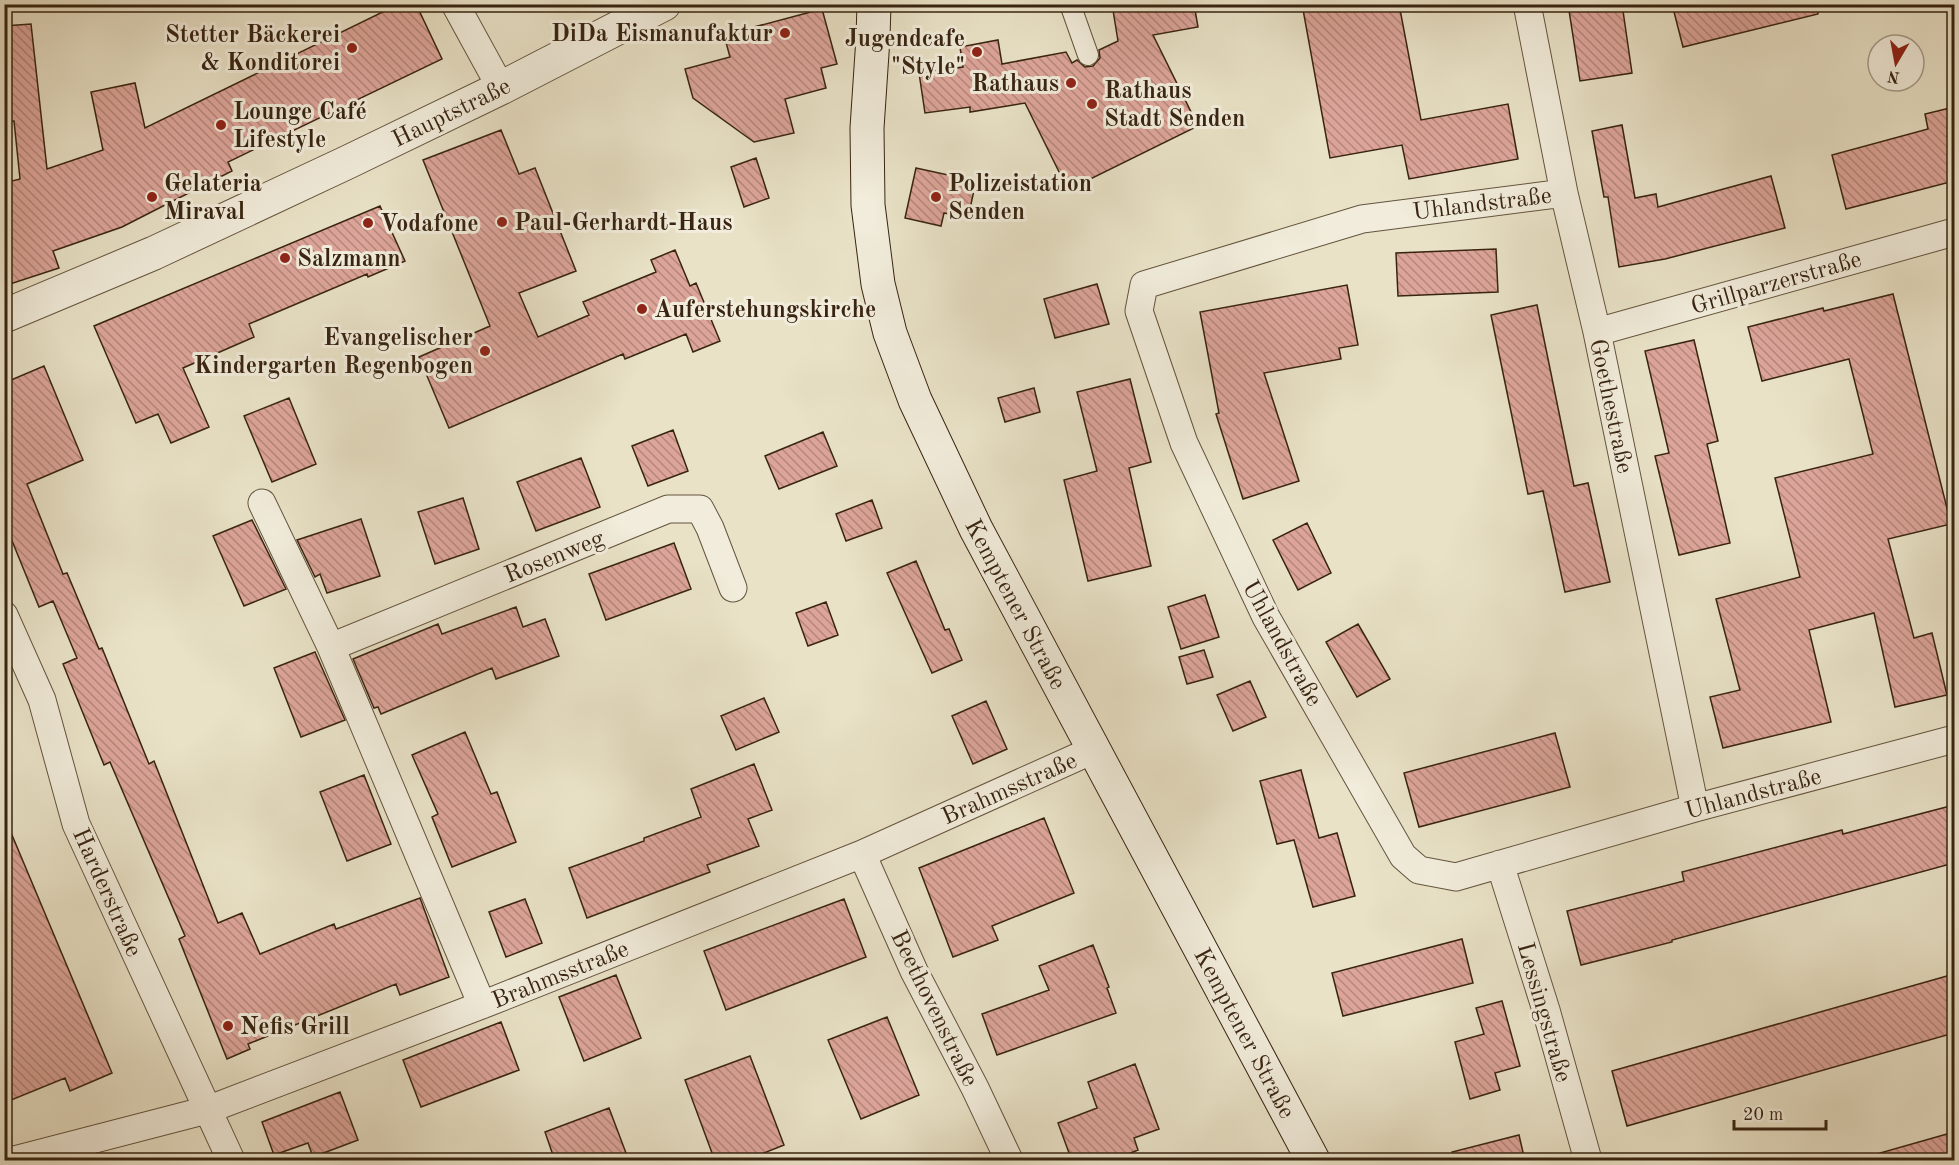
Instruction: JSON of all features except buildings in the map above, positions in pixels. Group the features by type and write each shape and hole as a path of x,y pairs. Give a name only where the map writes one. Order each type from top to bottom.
{"main road":[{"name":"Hauptstraße","path":"4,316 154,253 501,88 664,4"},
{"name":"Kemptener Straße","path":"874,4 867,128 868,205 878,284 890,333 915,400 976,529 1313,1161"}],"street":[{"path":"455,4 501,88"},
{"path":"1070,4 1088,55"},
{"name":"Goethestraße","path":"1527,4 1563,193 1597,332 1695,808"},
{"name":"Uhlandstraße","path":"1563,193 1362,219 1144,285 1139,311 1184,444 1266,617 1403,856 1419,870 1456,877 1695,808 1954,739"},
{"name":"Grillparzerstraße","path":"1597,332 1954,232"},
{"path":"262,503 331,647 482,1005"},
{"name":"Rosenweg","path":"331,647 668,509 700,509 710,528 733,588"},
{"name":"Harderstraße","path":"4,615 42,700 76,824 231,1161"},
{"name":"Brahmsstraße","path":"14,1161 207,1110 482,1005 862,854 1093,750"},
{"name":"Beethovenstraße","path":"862,854 914,971 975,1088 1009,1161"},
{"name":"Lessingstraße","path":"1500,864 1546,1010 1588,1161"}],"place":[{"name":"DiDa Eismanufaktur","path":"785,33"},
{"name":"Stetter Bäckerei & Konditorei","path":"352,48"},
{"name":"Jugendcafe \"Style\"","path":"977,52"},
{"name":"Rathaus","path":"1071,83"},
{"name":"Rathaus Stadt Senden","path":"1092,104"},
{"name":"Lounge Café Lifestyle","path":"221,125"},
{"name":"Gelateria Miraval","path":"152,197"},
{"name":"Polizeistation Senden","path":"936,197"},
{"name":"Paul-Gerhardt-Haus","path":"502,222"},
{"name":"Vodafone","path":"368,223"},
{"name":"Salzmann","path":"285,258"},
{"name":"Auferstehungskirche","path":"642,309"},
{"name":"Evangelischer Kindergarten Regenbogen","path":"485,351"},
{"name":"Nefis Grill","path":"228,1026"}]}
